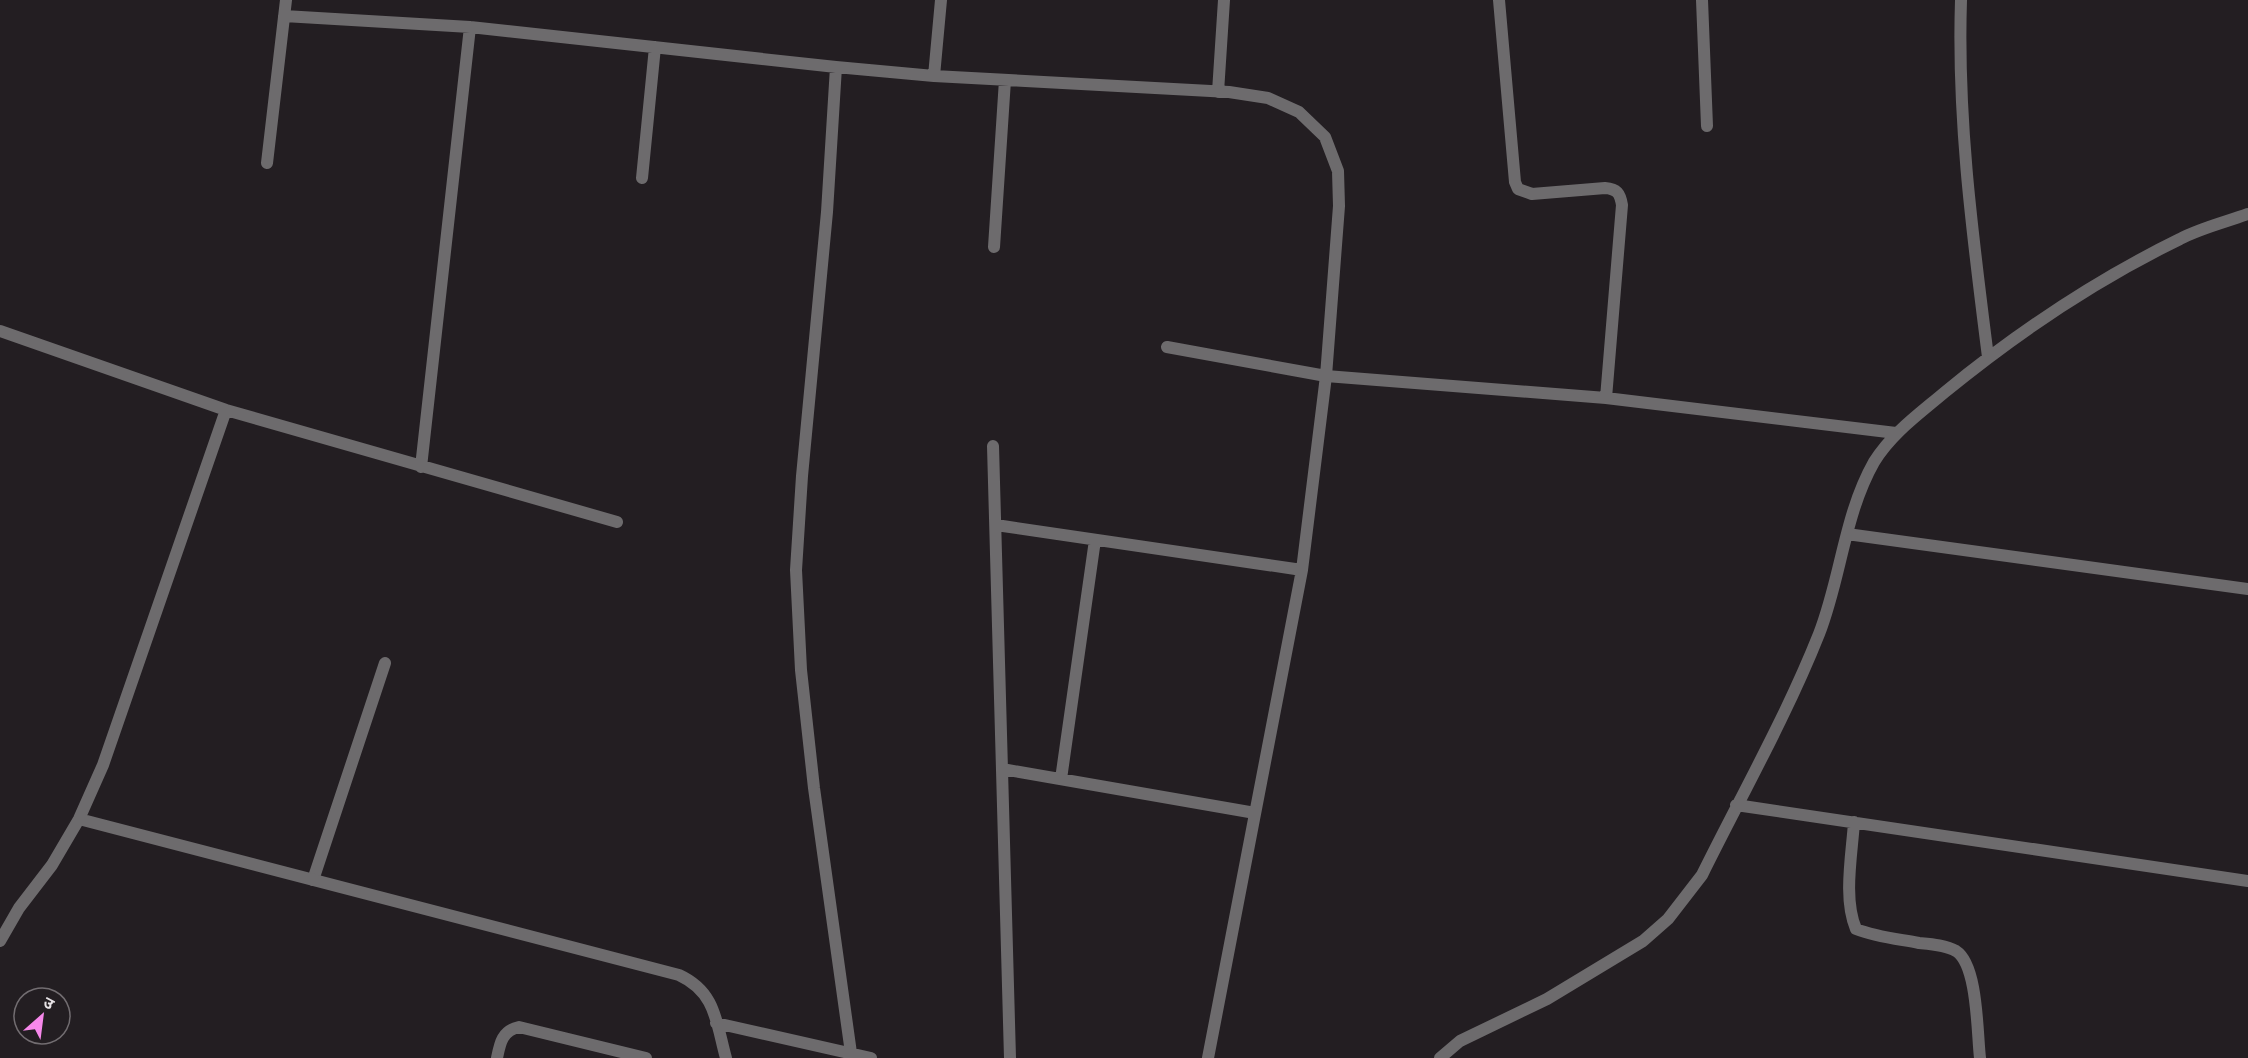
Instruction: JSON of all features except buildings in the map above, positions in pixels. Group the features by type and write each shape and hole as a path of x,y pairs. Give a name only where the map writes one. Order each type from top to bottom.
{"street":[{"path":"267,163 286,0"},
{"path":"934,76 941,0"},
{"path":"1218,92 1224,0"},
{"path":"1499,0 1515,182 1518,189 1532,194 1605,188 1614,189 1620,194 1622,205 1606,398"},
{"path":"1702,0 1707,126"},
{"path":"1961,0 1962,114 1968,198 1988,357"},
{"path":"284,16 470,27 836,68 934,76 1218,92 1268,98 1299,112 1325,137 1338,171 1339,206 1326,376 1302,570 1208,1058"},
{"path":"421,467 470,27"},
{"path":"642,178 655,47"},
{"path":"836,68 827,212 802,476 796,570 801,670 814,788 852,1053"},
{"path":"994,247 1005,80"},
{"path":"1440,1058 1460,1041 1501,1019 1547,999 1643,941 1668,919 1702,875 1807,663 1833,592 1861,489 1875,461 1896,433 1988,357 2082,293 2171,243 2248,214"},
{"path":"0,331 225,410 617,522"},
{"path":"1167,347 1326,376 1606,398 1896,433"},
{"path":"0,941 19,908 52,865 79,819 104,765 225,410"},
{"path":"993,446 1010,1058"},
{"path":"996,525 1302,570"},
{"path":"1847,534 2248,589"},
{"path":"1061,779 1095,540"},
{"path":"313,880 385,663"},
{"path":"1002,769 1255,813"},
{"path":"1736,805 2248,881"},
{"path":"79,819 679,975 694,982 709,1001 726,1058"},
{"path":"1854,822 1849,900 1851,917 1856,929 1871,935 1940,946 1955,951 1965,960 1971,974 1980,1058"},
{"path":"716,1023 871,1058"},
{"path":"497,1058 504,1034 510,1029 519,1027 646,1058"}]}
